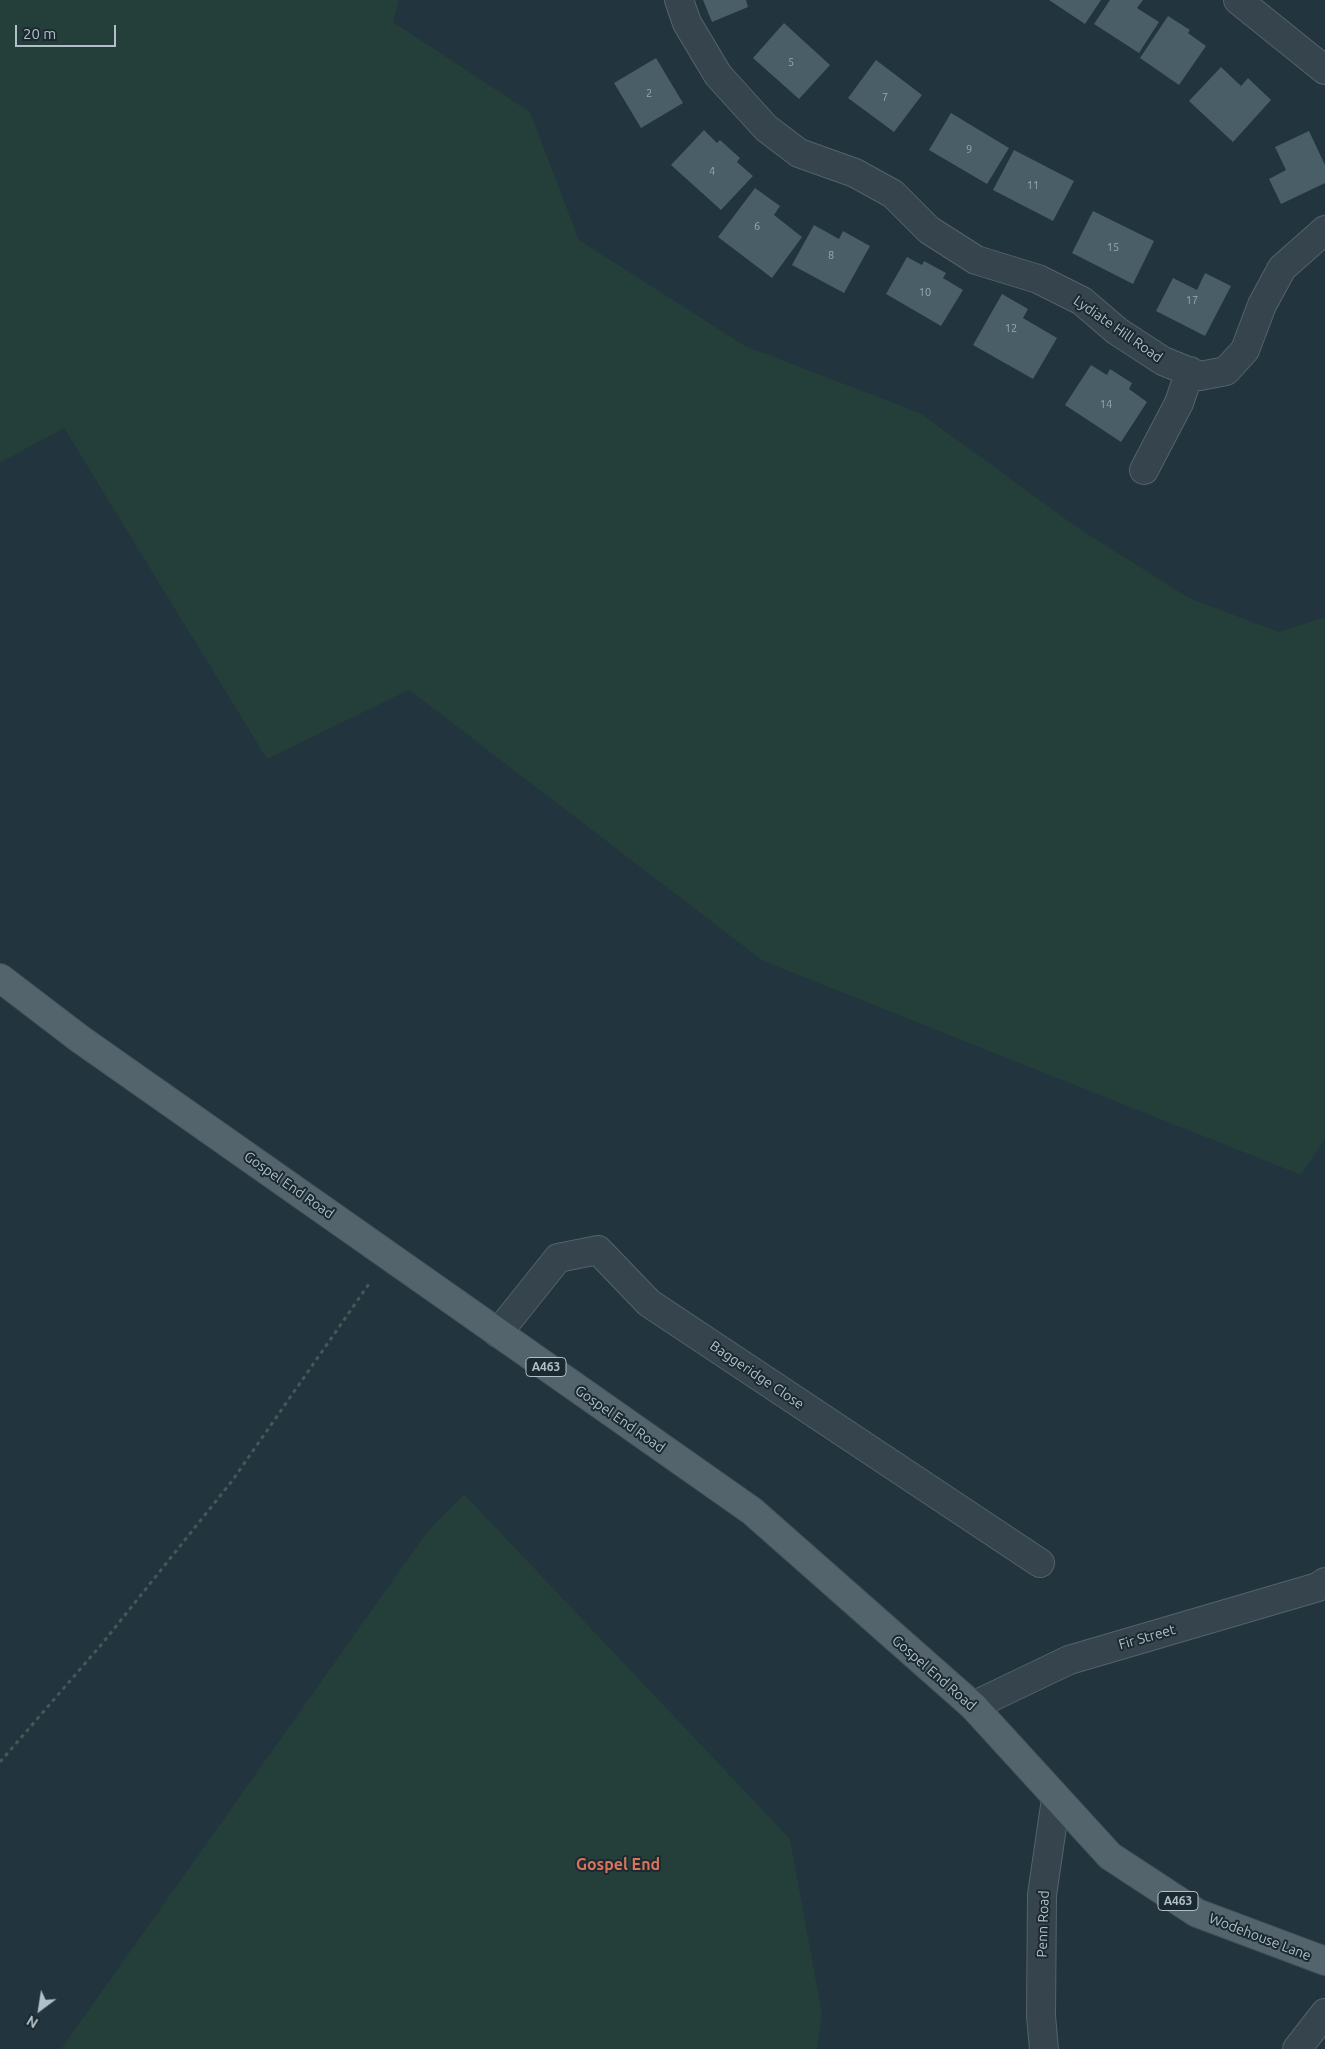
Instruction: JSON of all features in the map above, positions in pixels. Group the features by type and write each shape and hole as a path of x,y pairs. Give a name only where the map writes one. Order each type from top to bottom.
{"main road":[{"name":"Gospel End Road","path":"0,978 88,1044 752,1511 973,1706 1056,1799"},
{"name":"Wodehouse Lane","path":"1056,1799 1110,1856 1197,1913 1325,1961"}],"street":[{"name":"Lydiate Hill Road","path":"679,0 687,23 718,75 766,128 799,153 855,173 893,194 929,230 976,260 1038,279 1073,296 1082,301 1117,331 1163,361 1200,376 1226,371 1245,350 1262,305 1282,268 1325,230"},
{"path":"1238,0 1325,70"},
{"path":"1144,470 1179,403 1190,371"},
{"name":"Baggeridge Close","path":"498,1333 558,1258 598,1250 649,1303 1040,1563"},
{"name":"Fir Street","path":"973,1706 1069,1660 1318,1588 1325,1582"},
{"name":"Penn Road","path":"1044,2049 1041,2016 1042,1895 1056,1799"},
{"path":"1297,2049 1325,2013"}],"path":[{"path":"0,1762 101,1645 232,1481 389,1255"}],"green space":[{"path":"0,0 399,0 393,22 530,112 579,240 745,346 920,413 1078,528 1189,598 1279,632 1325,617 1325,1139 1301,1175 763,961 409,690 267,759 64,428 0,463"},
{"path":"464,1494 790,1839 822,2014 817,2049 61,2049 427,1532"}],"building":[{"path":"703,0 746,0 748,7 712,22"},
{"path":"1049,0 1101,0 1085,24"},
{"path":"1110,0 1143,0 1137,8 1159,22 1139,53 1094,24"},
{"path":"1168,16 1190,30 1188,33 1206,46 1179,85 1140,58"},
{"path":"784,23 830,65 799,99 753,58"},
{"path":"656,58 683,103 641,128 614,83"},
{"path":"876,60 922,95 894,132 848,98"},
{"path":"1221,67 1241,86 1248,78 1271,100 1233,142 1189,101"},
{"path":"951,113 1009,148 987,184 929,150"},
{"path":"704,130 717,143 720,140 740,158 737,162 753,176 721,210 671,165"},
{"path":"1309,131 1325,165 1325,183 1281,204 1269,179 1286,170 1275,147"},
{"path":"1014,150 1074,181 1053,221 993,190"},
{"path":"755,188 780,206 774,215 802,237 772,278 718,237"},
{"path":"1093,211 1154,241 1133,284 1072,253"},
{"path":"814,225 839,239 843,231 870,246 844,293 792,265"},
{"path":"907,257 922,265 924,261 946,273 943,278 963,290 941,326 886,294"},
{"path":"1205,273 1231,286 1205,336 1156,311 1173,278 1197,290"},
{"path":"1002,294 1028,309 1023,318 1057,338 1033,379 973,345"},
{"path":"1091,365 1107,375 1110,369 1132,383 1129,389 1147,402 1121,442 1065,405"}],"district":[{"name":"Gospel End","path":"618,1865"}]}
